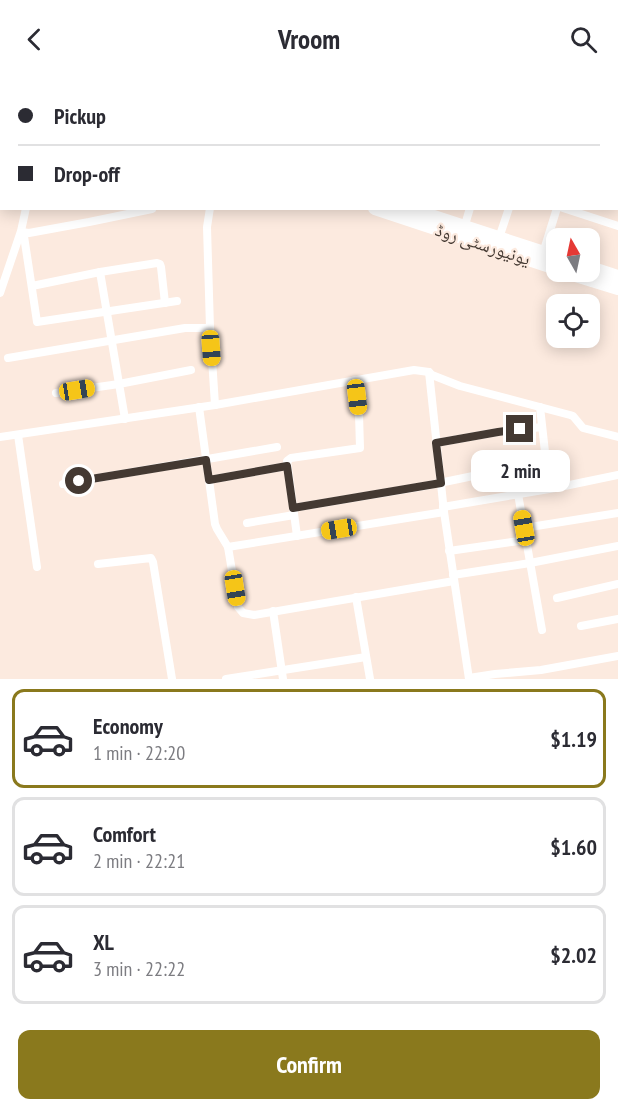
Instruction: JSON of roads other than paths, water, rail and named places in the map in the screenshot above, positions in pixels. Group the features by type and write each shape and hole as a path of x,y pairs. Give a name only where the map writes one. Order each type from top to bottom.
{"highway":[{"name":"یونیورسٹی روڈ","path":"384,210 497,243 546,254"},
{"name":"یونیورسٹی روڈ","path":"412,210 464,228 546,264"},
{"path":"600,271 617,277"},
{"path":"600,275 617,277"}],"street":[{"path":"0,293 23,232 26,210"},
{"path":"23,232 147,210"},
{"path":"210,210 207,227 215,405"},
{"path":"464,228 469,210"},
{"path":"497,243 508,210"},
{"path":"543,253 556,210"},
{"path":"569,210 618,226"},
{"path":"23,232 37,322 177,301"},
{"path":"32,286 157,263 165,303"},
{"path":"100,272 125,418"},
{"path":"8,358 185,328 210,328"},
{"path":"56,393 191,370"},
{"path":"0,437 215,405 414,370 429,372 460,386 573,416 584,428 618,437"},
{"path":"429,372 443,509 469,679 618,657"},
{"path":"297,536 287,461 291,458 360,448 355,380"},
{"path":"199,407 217,529 228,547 238,607 243,613 254,615 356,597 618,546"},
{"path":"247,523 497,471 544,464 546,461 540,407"},
{"path":"436,443 542,427"},
{"path":"18,435 37,567"},
{"path":"63,484 277,447"},
{"path":"209,480 287,466"},
{"path":"228,547 618,475"},
{"path":"518,494 542,630"},
{"path":"524,528 618,513"},
{"path":"449,551 526,540"},
{"path":"98,564 152,558 172,679"},
{"path":"557,598 618,584"},
{"path":"356,597 370,679"},
{"path":"273,611 283,679"},
{"path":"581,626 618,619"},
{"path":"226,679 366,657"}]}
